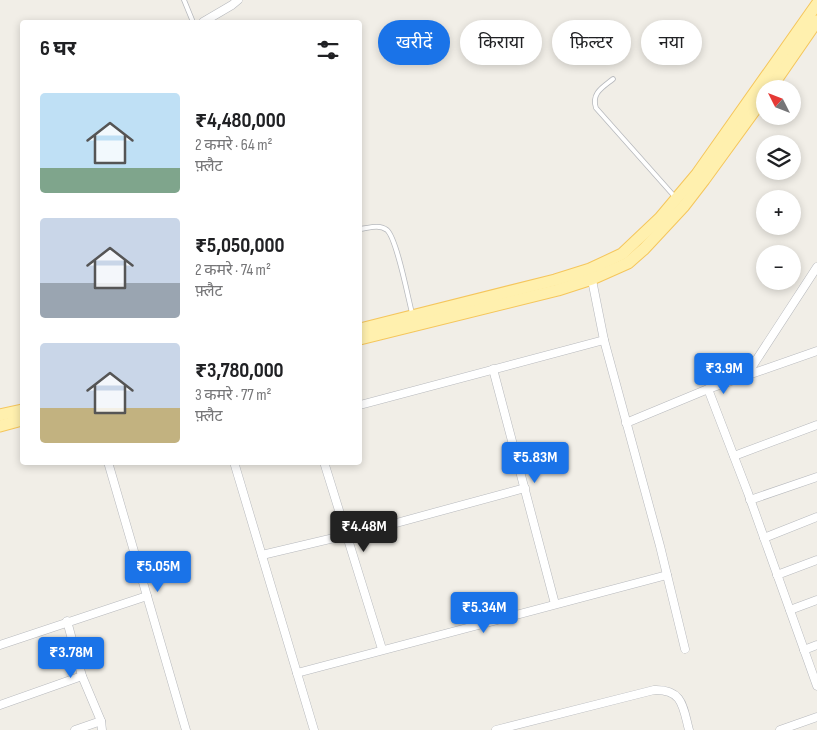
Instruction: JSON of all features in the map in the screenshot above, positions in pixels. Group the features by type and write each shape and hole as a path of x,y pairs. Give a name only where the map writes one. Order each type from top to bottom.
{"main road":[{"path":"591,274 622,254 643,236 677,199 708,159 817,4"},
{"path":"776,80 817,21"},
{"path":"362,338 414,321 542,284 591,274 628,263 668,224 704,180 756,108"},
{"path":"362,329 414,321"},
{"path":"0,415 20,410"},
{"path":"0,426 20,421"}],"street":[{"path":"206,20 238,0"},
{"path":"746,376 817,267"},
{"path":"591,274 604,340 685,649"},
{"path":"362,404 604,340"},
{"path":"626,423 708,389 817,351"},
{"path":"493,369 556,604"},
{"path":"708,389 817,686"},
{"path":"734,456 817,425"},
{"path":"109,465 186,730"},
{"path":"235,465 314,730"},
{"path":"325,465 382,649"},
{"path":"750,500 817,476"},
{"path":"262,555 525,488"},
{"path":"764,538 817,517"},
{"path":"777,575 817,560"},
{"path":"297,673 667,575"},
{"path":"0,645 67,621 147,596"},
{"path":"790,610 817,600"},
{"path":"67,621 82,676 101,721 102,730"},
{"path":"804,650 817,645"},
{"path":"0,705 82,676"},
{"path":"496,730 654,690 665,690 673,692 679,698 689,730"},
{"path":"780,730 817,717"},
{"path":"75,730 101,721"}],"lane":[{"path":"184,0 192,20"},
{"path":"613,79 595,95 596,108 677,199"},
{"path":"362,229 378,226 386,229 390,234 395,245 414,321"}]}
